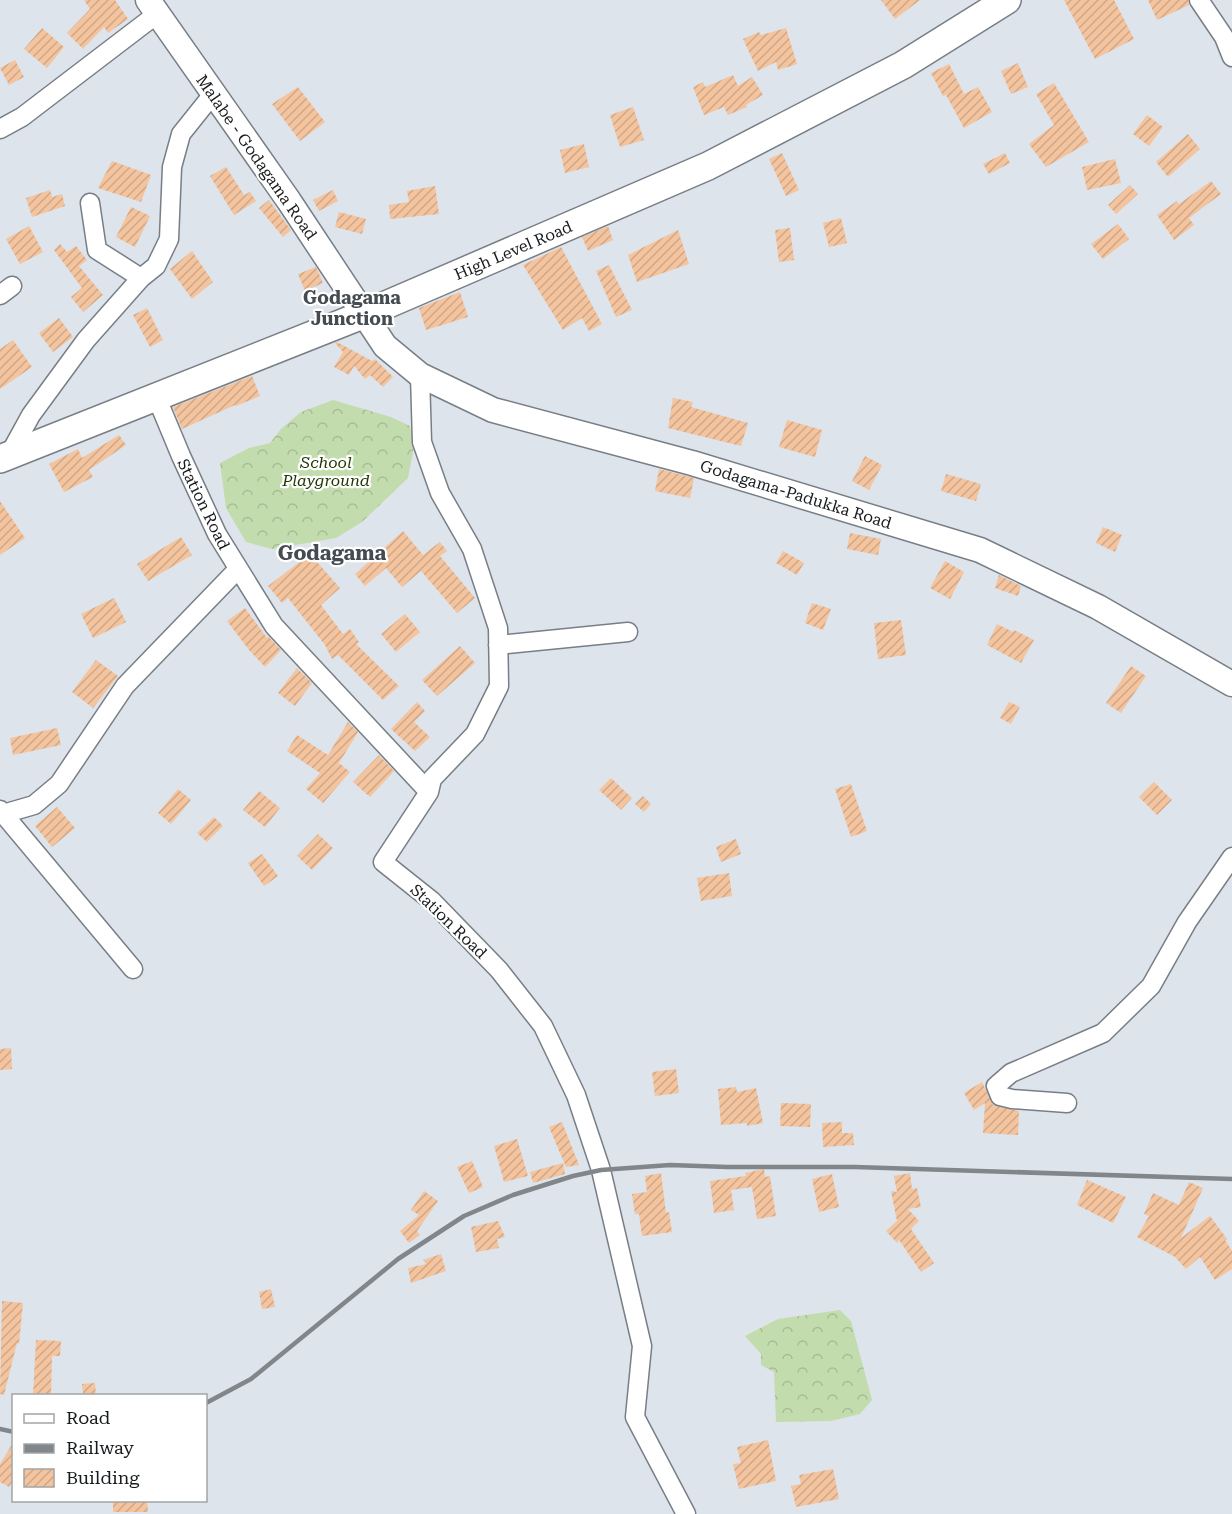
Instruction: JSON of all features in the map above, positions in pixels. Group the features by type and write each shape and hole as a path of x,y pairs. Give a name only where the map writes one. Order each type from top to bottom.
{"highway":[{"name":"High Level Road","path":"4,457 365,314 708,166 903,65 1007,0"}],"main road":[{"name":"Malabe - Godagama Road","path":"153,7 290,201 365,314"},
{"name":"Godagama-Padukka Road","path":"365,314 385,346 420,375 493,410 692,463 981,550 1098,607 1232,684"}],"street":[{"path":"1199,0 1224,37 1232,57"},
{"path":"0,129 22,117 153,7"},
{"path":"4,457 86,340 141,278 156,266 169,239 172,167 181,134 213,94"},
{"path":"90,203 97,250 141,278"},
{"path":"420,375 422,442 440,493 472,549 498,628 499,686 475,734 432,779 429,792"},
{"name":"Station Road","path":"156,396 217,534 274,626 429,792 383,862 432,901 499,970 543,1026 576,1095 601,1170 642,1346 635,1417 686,1514"},
{"path":"134,969 1,812 34,805 59,784 124,686 238,569"},
{"path":"498,645 628,632"},
{"path":"1067,1103 1012,1099 1000,1096 996,1086 1011,1073 1103,1033 1151,986 1187,922 1232,857"}],"green space":[{"name":"School Playground","path":"333,400 391,417 410,426 414,447 408,478 362,522 336,538 272,549 246,542 226,508 220,463 249,448 270,443 281,429 301,412"},
{"path":"840,1310 851,1321 872,1400 860,1414 831,1421 776,1422 774,1372 761,1365 761,1354 745,1336 778,1319"}],"building":[{"path":"84,0 115,0 128,19 108,33 104,27 83,49 67,33 90,9"},
{"path":"881,0 920,0 895,19"},
{"path":"1064,0 1114,0 1134,39 1095,59"},
{"path":"1148,0 1188,0 1189,5 1157,20"},
{"path":"42,28 64,47 47,68 24,49"},
{"path":"786,28 797,64 778,70 776,62 758,71 743,39 759,32 761,35"},
{"path":"15,60 24,77 9,85 0,68"},
{"path":"1018,63 1028,87 1011,94 1001,71"},
{"path":"949,64 964,94 978,87 992,112 964,128 931,73"},
{"path":"733,75 738,86 752,77 763,95 746,105 747,107 728,115 724,107 704,115 693,87 703,82 705,87"},
{"path":"1054,83 1089,142 1046,167 1029,144 1054,125 1036,94"},
{"path":"298,87 325,122 300,141 272,104"},
{"path":"633,107 644,140 620,147 610,115"},
{"path":"1147,115 1163,127 1149,146 1133,134"},
{"path":"1188,134 1200,149 1168,177 1156,162"},
{"path":"584,144 589,167 565,173 560,150"},
{"path":"782,153 799,190 786,196 769,159"},
{"path":"1005,153 1010,163 989,174 983,164"},
{"path":"1115,159 1121,183 1087,190 1082,167"},
{"path":"112,161 151,175 141,202 98,188"},
{"path":"226,167 244,195 250,192 256,201 234,215 210,176"},
{"path":"1211,181 1221,194 1189,218 1194,225 1174,240 1157,215 1177,201 1179,204"},
{"path":"1130,185 1138,194 1116,214 1108,205"},
{"path":"435,186 439,214 390,219 389,205 409,202 407,191"},
{"path":"50,190 52,197 62,194 65,206 32,217 26,198"},
{"path":"333,190 338,201 319,211 313,200"},
{"path":"269,200 291,230 283,237 259,208"},
{"path":"131,207 150,216 135,247 116,237"},
{"path":"339,212 366,219 362,234 335,227"},
{"path":"841,218 847,243 829,247 823,223"},
{"path":"1118,224 1129,239 1103,259 1091,244"},
{"path":"29,226 43,252 20,264 6,239"},
{"path":"608,226 613,240 588,251 582,237"},
{"path":"790,228 794,260 779,262 775,230"},
{"path":"678,230 689,264 637,282 628,255"},
{"path":"60,244 67,252 76,246 87,260 79,266 103,295 83,312 71,297 82,288 54,250"},
{"path":"561,247 602,324 589,331 582,318 563,330 523,265"},
{"path":"192,251 213,282 192,299 170,269"},
{"path":"609,265 632,310 616,317 596,271"},
{"path":"316,267 323,283 305,291 298,274"},
{"path":"460,292 468,317 426,330 419,308"},
{"path":"147,308 163,340 150,347 133,315"},
{"path":"59,318 73,337 53,352 39,333"},
{"path":"13,340 32,367 0,389 0,349"},
{"path":"335,343 372,361 375,359 393,377 383,387 370,375 365,379 354,366 349,375 334,367 343,352"},
{"path":"252,376 260,396 182,429 173,407"},
{"path":"673,398 693,402 691,407 748,423 741,446 668,428"},
{"path":"787,420 822,430 815,457 779,447"},
{"path":"119,435 126,445 89,470 93,477 64,492 49,464 78,449 82,458"},
{"path":"865,456 882,465 869,490 852,481"},
{"path":"659,469 694,478 690,498 655,491"},
{"path":"946,474 981,484 976,501 941,491"},
{"path":"0,501 25,538 0,555"},
{"path":"1103,527 1122,535 1115,552 1096,543"},
{"path":"403,531 423,555 440,542 447,551 440,556 475,598 457,613 421,571 402,587 386,568 365,586 355,574"},
{"path":"850,533 881,539 878,555 847,549"},
{"path":"181,537 192,555 148,581 137,564"},
{"path":"783,551 804,563 797,575 776,563"},
{"path":"310,554 340,588 321,605 343,634 350,629 359,642 356,644 399,686 383,700 338,655 332,659 325,645 288,598 282,603 268,586"},
{"path":"945,561 964,572 950,599 930,588"},
{"path":"999,575 1021,586 1018,596 995,588"},
{"path":"114,598 126,622 93,638 81,614"},
{"path":"812,603 831,609 823,630 805,623"},
{"path":"245,608 267,638 268,636 281,650 265,667 227,621"},
{"path":"405,614 420,632 396,652 381,634"},
{"path":"901,620 906,655 878,659 874,623"},
{"path":"997,624 1034,640 1021,663 987,645"},
{"path":"460,646 475,663 437,696 422,680"},
{"path":"96,660 118,676 93,708 72,692"},
{"path":"1131,666 1146,676 1121,713 1106,703"},
{"path":"297,668 312,683 295,706 278,693"},
{"path":"417,702 425,711 414,722 430,737 415,751 391,729"},
{"path":"1009,702 1020,707 1011,724 1000,718"},
{"path":"348,722 358,732 339,763 350,772 323,803 306,789 320,773 287,751 297,735 328,755"},
{"path":"57,728 61,745 13,755 10,738"},
{"path":"379,755 394,771 370,797 353,782"},
{"path":"611,778 632,798 621,810 599,790"},
{"path":"1154,782 1172,800 1157,815 1139,797"},
{"path":"851,784 867,831 851,837 835,789"},
{"path":"178,789 191,800 171,824 158,813"},
{"path":"259,791 280,808 265,827 243,810"},
{"path":"643,796 651,804 644,812 635,804"},
{"path":"57,807 75,828 52,847 35,826"},
{"path":"214,817 223,826 207,842 197,833"},
{"path":"318,834 333,848 312,870 297,856"},
{"path":"736,839 741,854 721,862 716,847"},
{"path":"262,854 278,876 264,886 248,863"},
{"path":"729,873 732,896 701,901 697,878"},
{"path":"11,1048 12,1069 0,1070 0,1049"},
{"path":"676,1069 679,1093 655,1096 652,1072"},
{"path":"982,1082 993,1105 1019,1111 1018,1135 983,1133 985,1103 974,1110 964,1093"},
{"path":"736,1087 737,1092 756,1088 763,1123 747,1126 747,1123 721,1125 718,1089"},
{"path":"781,1103 811,1104 810,1127 780,1126"},
{"path":"562,1122 579,1165 566,1167 549,1127"},
{"path":"842,1122 842,1133 853,1133 854,1145 823,1147 822,1123"},
{"path":"517,1139 528,1176 504,1182 494,1146"},
{"path":"472,1161 483,1187 469,1193 457,1167"},
{"path":"563,1163 565,1174 533,1183 530,1172"},
{"path":"764,1169 765,1177 770,1176 776,1216 757,1219 752,1187 731,1190 734,1210 714,1213 710,1181 746,1176 745,1173"},
{"path":"661,1173 666,1213 669,1212 672,1232 642,1236 639,1214 635,1214 632,1194 647,1192 645,1176"},
{"path":"910,1173 912,1189 917,1188 921,1207 908,1209 919,1221 911,1229 934,1263 921,1272 899,1240 897,1243 886,1231 897,1221 891,1191 897,1192 894,1176"},
{"path":"832,1174 839,1207 819,1212 812,1179"},
{"path":"1087,1180 1126,1197 1113,1223 1077,1205"},
{"path":"1189,1182 1203,1188 1181,1238 1210,1216 1227,1239 1225,1240 1232,1251 1232,1269 1215,1280 1200,1257 1186,1269 1175,1257 1137,1237 1149,1216 1144,1214 1153,1193 1179,1205"},
{"path":"424,1191 438,1201 417,1231 420,1235 409,1243 400,1231 419,1215 411,1210"},
{"path":"498,1221 505,1237 497,1239 499,1248 476,1252 471,1227"},
{"path":"441,1254 446,1271 411,1283 408,1268 426,1264 423,1260"},
{"path":"271,1289 275,1307 262,1309 259,1292"},
{"path":"2,1301 23,1303 19,1344 17,1343 4,1395 0,1394"},
{"path":"36,1340 61,1341 60,1356 52,1356 51,1394 33,1394"},
{"path":"95,1383 96,1394 83,1394 82,1384"},
{"path":"768,1440 776,1481 739,1489 733,1464 741,1463 737,1447"},
{"path":"12,1444 12,1482 9,1487 0,1482 0,1464"},
{"path":"833,1469 839,1499 796,1507 791,1486 801,1484 799,1475"},
{"path":"113,1502 147,1502 148,1512 113,1512"}],"railway":[{"path":"207,1402 251,1379 398,1259 464,1216 513,1195 573,1176 601,1170 670,1165 855,1167 1232,1179"},
{"path":"0,1429 12,1432"}],"district":[{"name":"Godagama Junction","path":"352,308"},
{"name":"Godagama","path":"332,553"}]}
